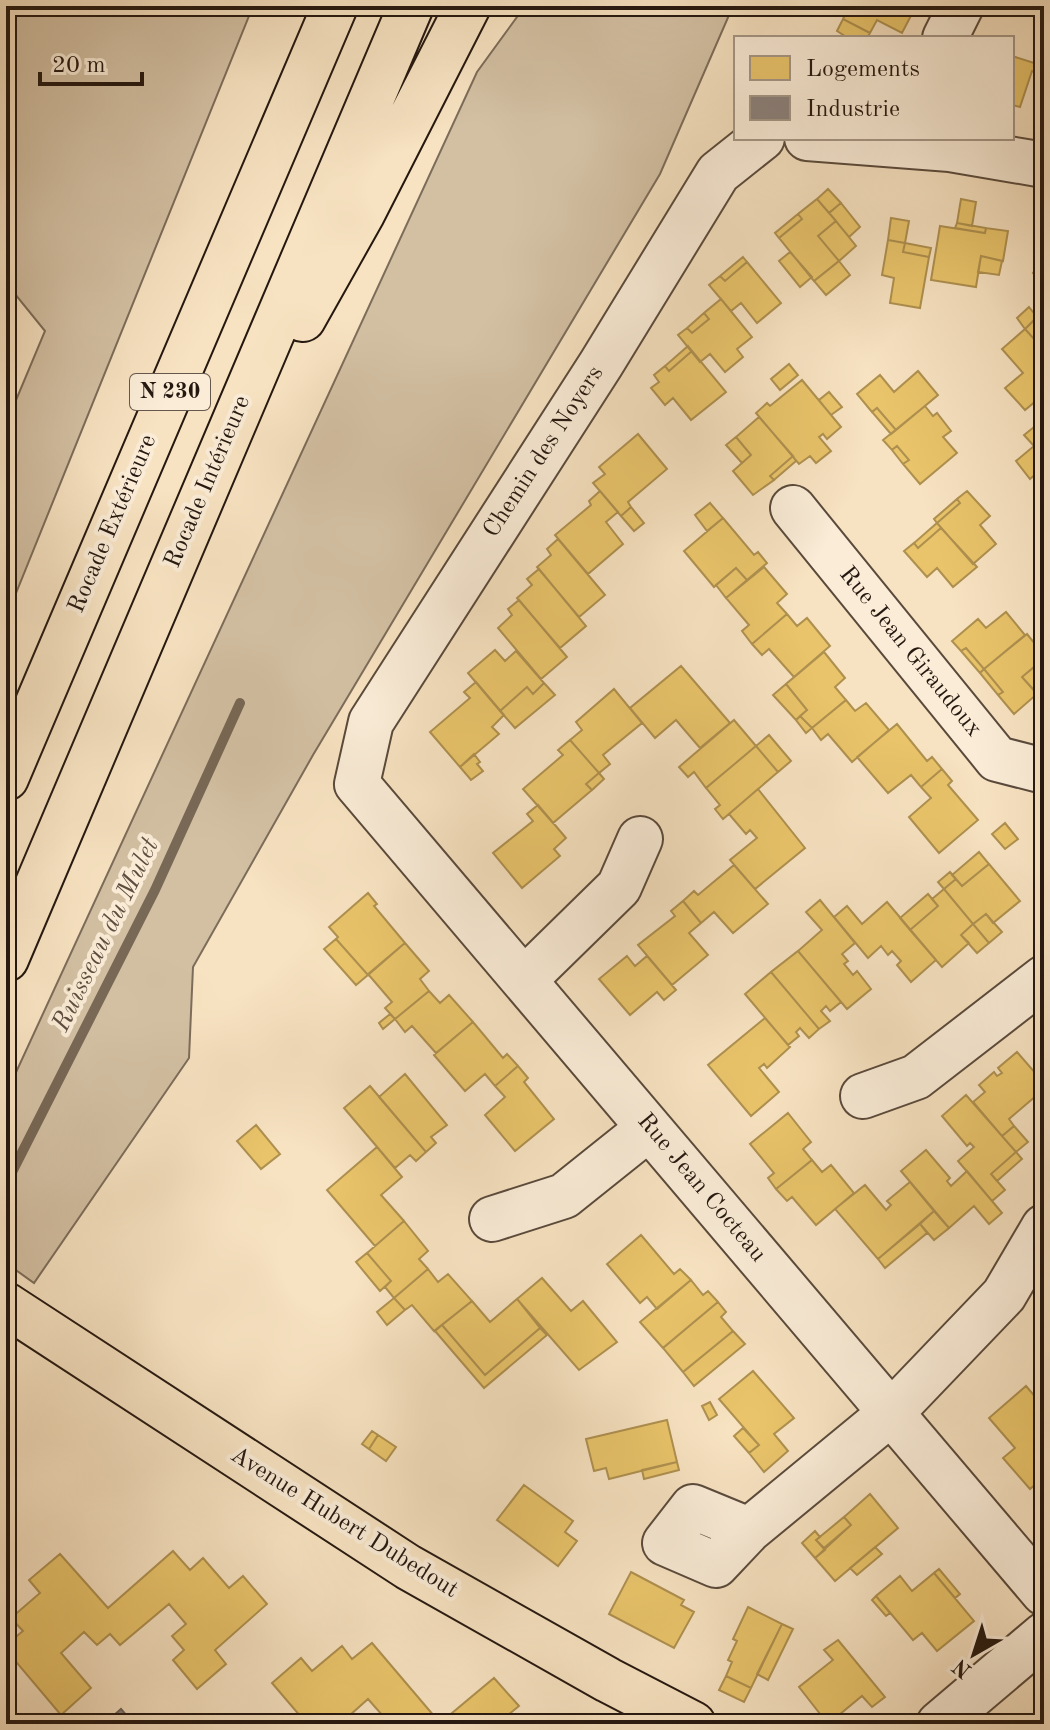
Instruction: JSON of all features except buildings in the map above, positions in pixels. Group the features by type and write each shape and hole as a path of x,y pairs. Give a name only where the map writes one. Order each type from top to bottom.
{"main road":[{"path":"266,163 311,6"},
{"name":"Rocade Extérieure","path":"6,778 335,6"},
{"name":"Rocade Intérieure","path":"6,959 411,6"},
{"path":"201,500 362,214 468,6"},
{"name":"Avenue Hubert Dubedout","path":"6,1305 408,1567 608,1680 693,1724"}],"street":[{"path":"946,36 961,6"},
{"name":"Chemin des Noyers","path":"357,784 371,722 601,364 718,173 759,140"},
{"path":"864,140 950,149 1044,165"},
{"name":"Rue Jean Giraudoux","path":"793,508 997,759 1044,771"},
{"name":"Rue Jean Cocteau","path":"357,784 1044,1593"},
{"path":"524,980 619,887 640,839"},
{"path":"863,1096 916,1077 1044,978"},
{"path":"492,1219 564,1196 649,1128"},
{"path":"749,1530 891,1413 1004,1295 1044,1227"},
{"path":"939,1724 1044,1635"}],"shaded area":[{"path":"6,6 253,6 6,618 6,424 45,331 6,283"},
{"path":"525,6 733,6 660,174 313,755 193,967 189,1058 34,1283 6,1263 6,1094 477,72"}],"waterway":[{"name":"Ruisseau du Mulet","path":"6,1184 155,890 240,703"}]}
